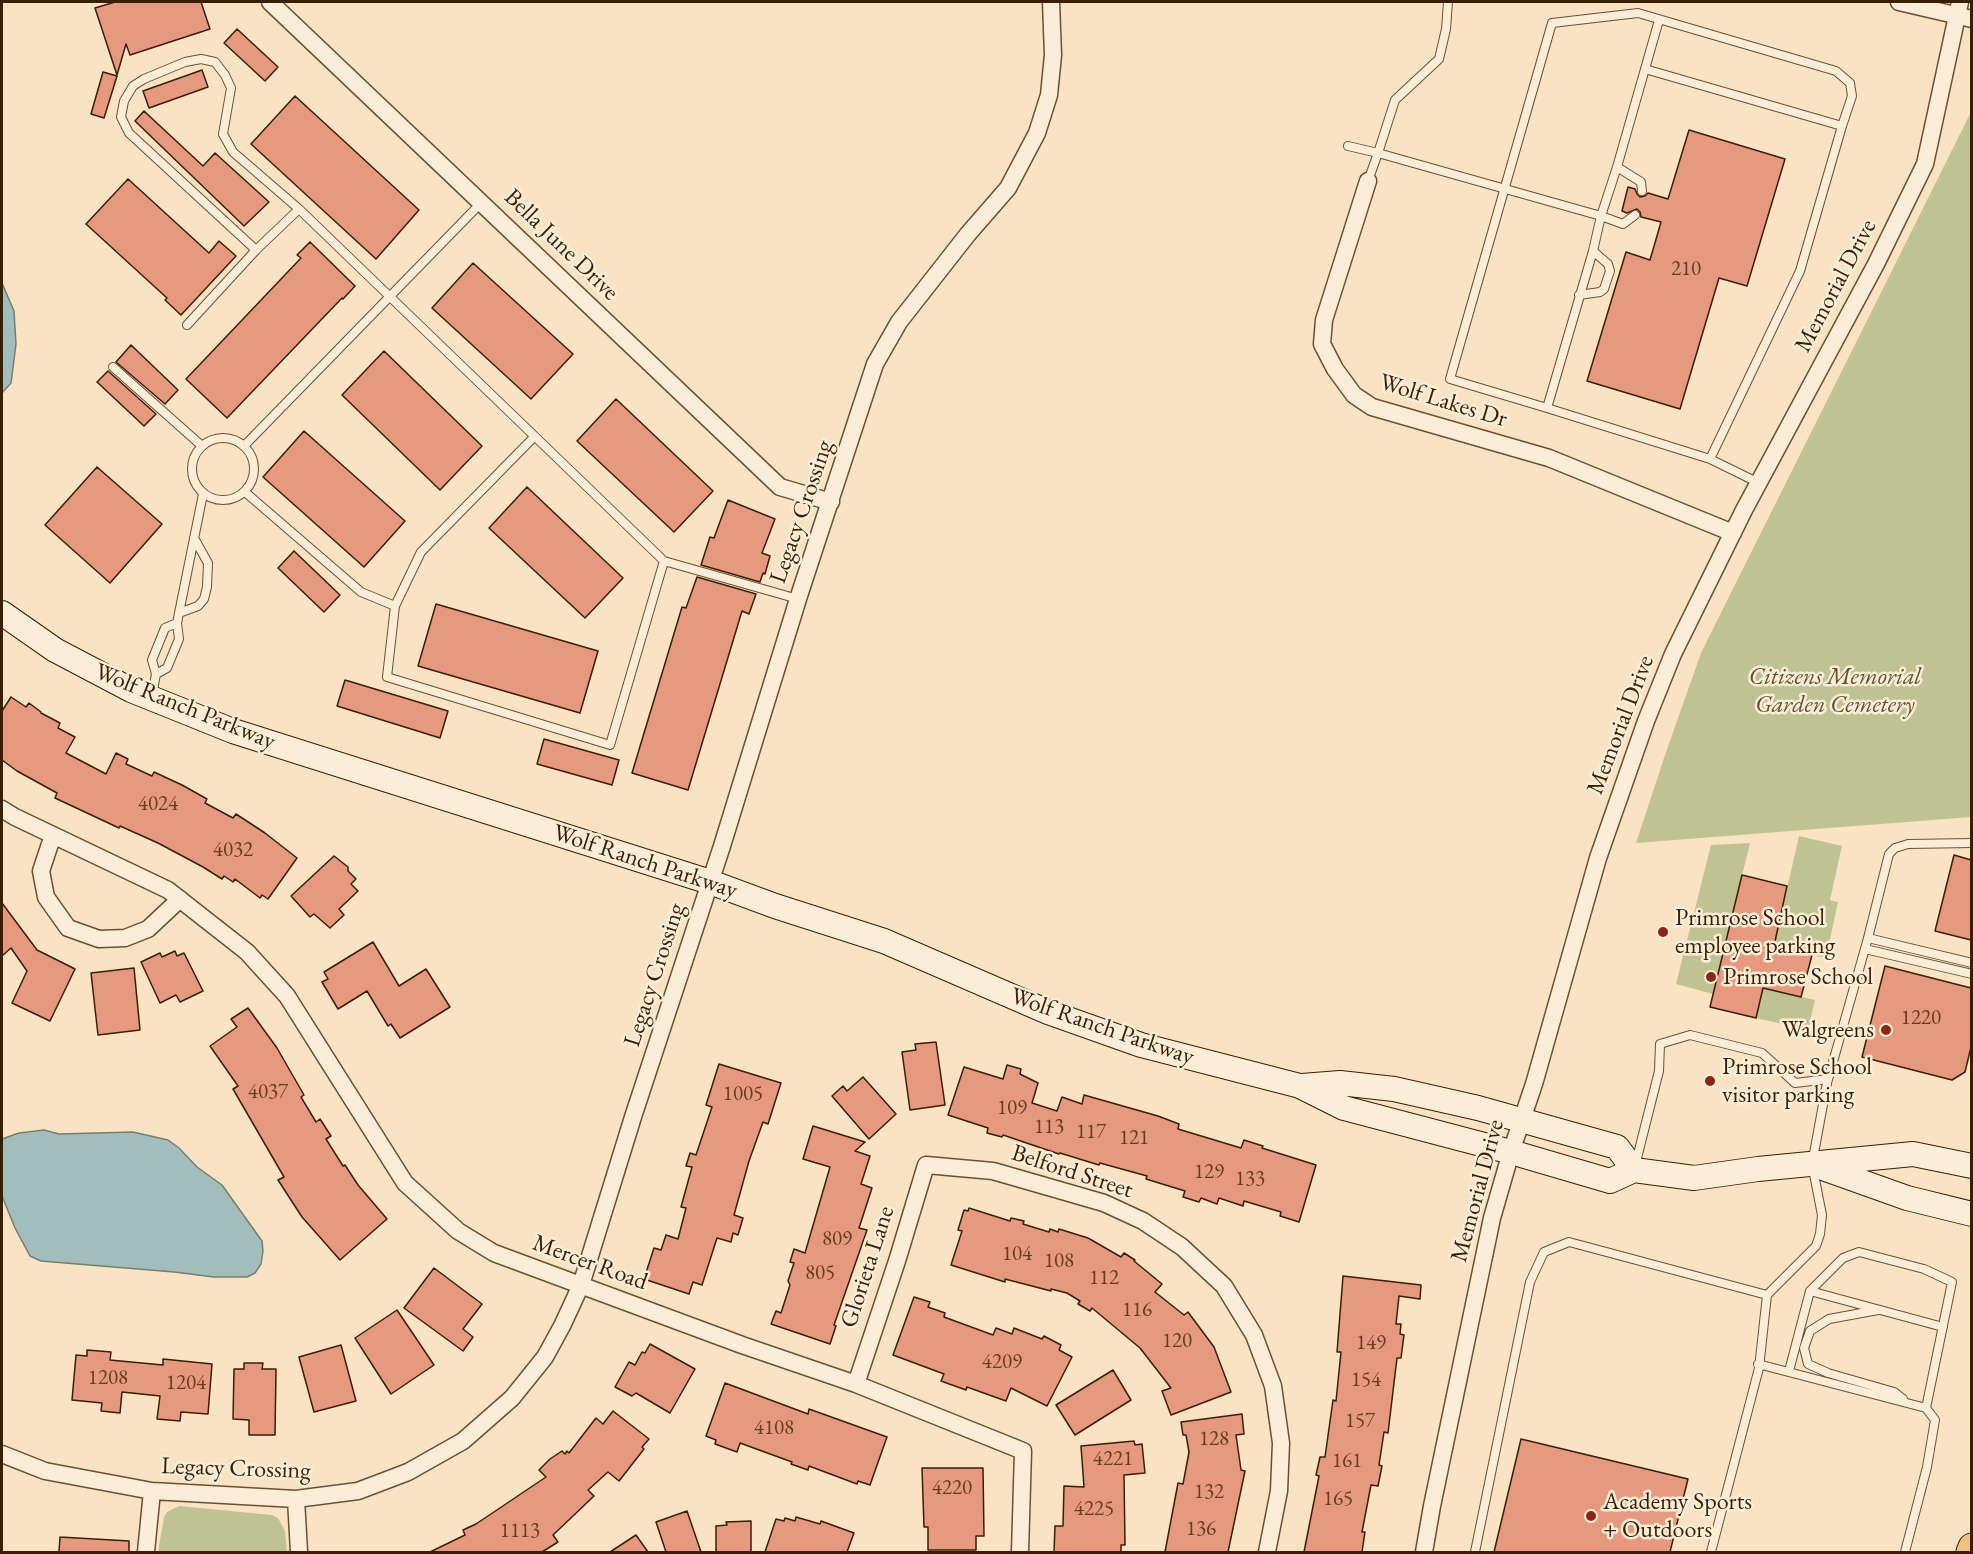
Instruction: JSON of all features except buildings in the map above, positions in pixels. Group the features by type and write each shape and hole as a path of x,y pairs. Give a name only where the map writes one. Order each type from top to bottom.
{"main road":[{"path":"1970,1552 1971,1546"}],"street":[{"name":"Bella June Drive","path":"270,2 780,487 831,502"},
{"name":"Legacy Crossing","path":"2,1454 45,1471 152,1491 296,1499 358,1491 408,1472 463,1442 512,1398 545,1357 581,1285 798,599 875,364 899,322 1008,188 1037,133 1049,95 1053,55 1051,2"},
{"path":"1899,2 1963,12"},
{"name":"Memorial Drive","path":"1424,1552 1492,1218 1534,1084 1598,858 1646,721 1673,654 1759,483 1876,264 1925,164 1963,12"},
{"name":"Wolf Lakes Dr","path":"1368,181 1324,320 1322,344 1335,369 1354,395 1372,407 1549,458 1733,533"},
{"name":"Wolf Ranch Parkway","path":"2,613 55,650 130,690 233,731 710,882 775,906 884,941 1048,1012 1141,1045 1300,1086 1344,1108 1610,1181 1634,1170 1694,1178 1913,1154 1971,1166"},
{"name":"Mercer Road","path":"2,809 53,836 168,890 247,952 287,996 405,1183 458,1231 494,1253 742,1345 855,1384 1023,1451 1020,1552"},
{"path":"53,836 41,871 45,897 68,928 99,939 125,938 148,929 180,899"},
{"name":"Wolf Ranch Parkway","path":"1300,1086 1341,1083 1394,1089 1521,1120 1617,1147 1634,1170"},
{"name":"Wolf Ranch Parkway","path":"1812,1164 1907,1198 1971,1214"},
{"name":"Glorieta Lane","path":"855,1384 897,1261 926,1165"},
{"name":"Belford Street","path":"926,1165 993,1171 1104,1203 1143,1221 1182,1247 1224,1286 1254,1335 1273,1386 1281,1443 1279,1491 1268,1552"},
{"path":"146,1552 152,1491"},
{"path":"296,1499 299,1552"}],"lane":[{"path":"1368,181 1395,100 1439,59 1446,28 1446,4"},
{"path":"1710,459 1800,271 1852,96 1850,83 1836,71 1638,13 1552,23 1450,379 1710,459 1759,483"},
{"path":"1547,408 1659,20"},
{"path":"256,250 129,133 121,117 124,101 133,86 185,62 201,59 215,63 225,75 231,88 223,134 233,152 299,209 664,561 798,599"},
{"path":"1645,69 1842,126"},
{"path":"1348,146 1504,188 1623,224 1635,215"},
{"path":"1617,167 1641,182 1642,191"},
{"path":"244,446 481,203"},
{"path":"187,325 256,250 299,209"},
{"path":"1579,295 1600,292 1605,288 1610,270 1608,264 1593,250"},
{"path":"113,366 202,446"},
{"path":"534,436 421,552 395,606 387,677 610,746 664,561"},
{"path":"222,438 232,439 244,446 253,459 255,469 254,478 245,492 233,499 223,501 203,494 192,475 192,464 202,446 212,440 222,438"},
{"path":"245,492 361,592 395,606"},
{"path":"156,674 167,668 179,639 177,623 203,494"},
{"path":"179,613 198,606 204,599 207,587 208,563 194,538"},
{"path":"151,698 156,674 152,660 165,628 177,623"},
{"path":"1711,1552 1759,1368 1767,1295 1816,1246 1820,1234 1822,1215 1812,1164 1828,1079 1889,854 1895,848 1908,844 1971,843"},
{"path":"1868,938 1971,963"},
{"path":"1865,949 1971,974"},
{"path":"1634,1170 1659,1071 1660,1044 1690,1035 1762,1053 1795,1083 1828,1079"},
{"path":"1475,1552 1530,1282 1544,1252 1569,1242 1767,1295"},
{"path":"1789,1371 1810,1291 1843,1258 1859,1252 1924,1269 1952,1282 1926,1408"},
{"path":"1810,1291 1942,1328"},
{"path":"1878,1310 1829,1319 1810,1331 1804,1348 1808,1364 1828,1373 1894,1392 1905,1401"},
{"path":"1758,1364 1926,1408 1935,1420 1928,1467 1905,1552"}],"green space":[{"name":"Citizens Memorial Garden Cemetery","path":"1971,112 1971,817 1636,843 1701,653"},
{"path":"1799,836 1842,846 1830,900 1838,902 1826,958 1774,946"},
{"path":"1750,843 1713,994 1676,984 1711,845"},
{"path":"1763,988 1815,1000 1808,1030 1756,1018"},
{"path":"179,1506 272,1515 278,1518 285,1531 287,1552 158,1552 164,1517 167,1512"}],"water":[{"path":"2,283 14,311 16,344 11,383 2,393"},
{"path":"44,1130 59,1134 133,1132 168,1140 197,1167 222,1185 262,1241 261,1264 255,1273 247,1277 214,1277 41,1261 30,1256 2,1196 2,1139 19,1133"}],"place":[{"name":"Primrose School employee parking","path":"1663,932"},
{"name":"Primrose School","path":"1711,977"},
{"name":"Walgreens","path":"1886,1030"},
{"name":"Primrose School visitor parking","path":"1710,1081"},
{"name":"Academy Sports + Outdoors","path":"1591,1516"}]}
